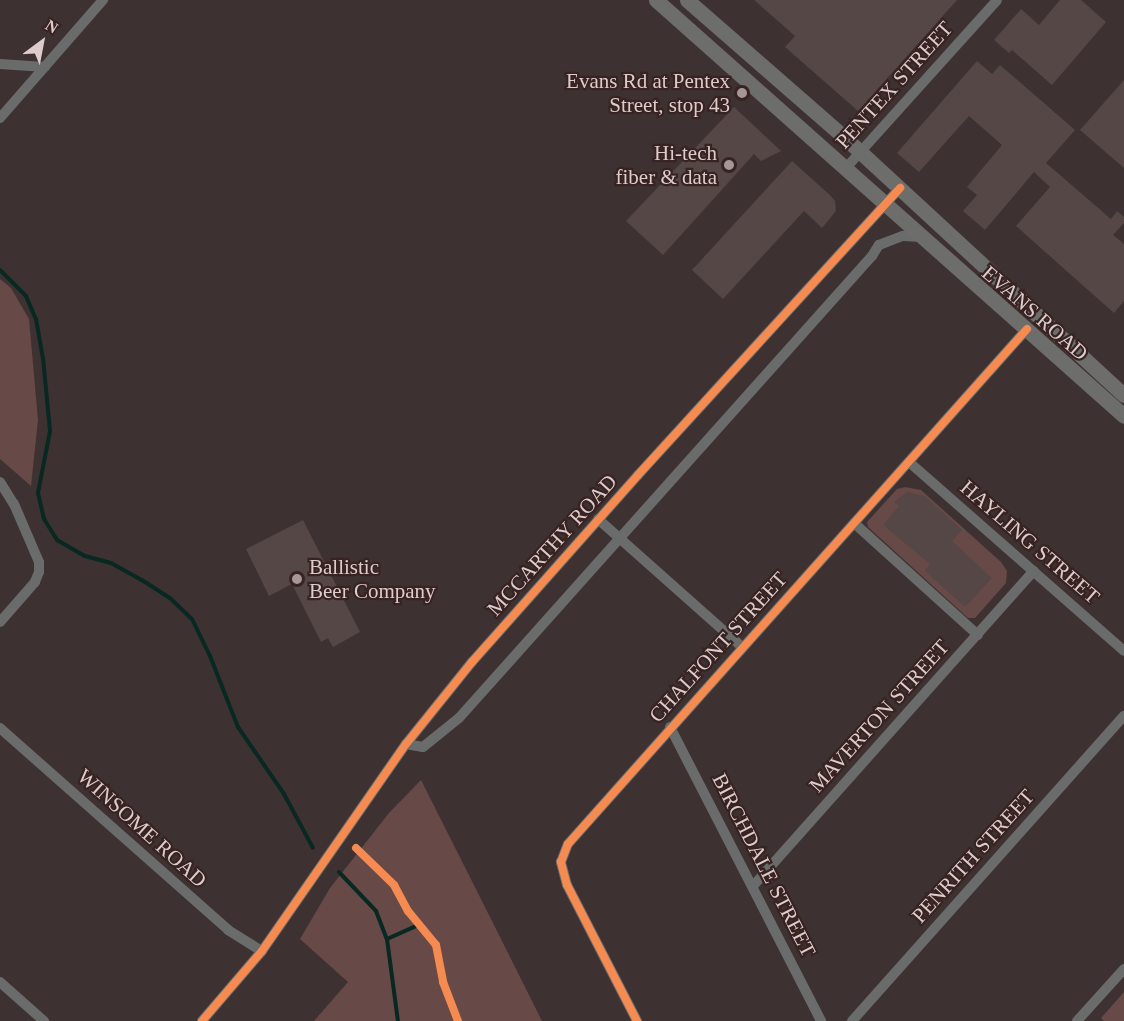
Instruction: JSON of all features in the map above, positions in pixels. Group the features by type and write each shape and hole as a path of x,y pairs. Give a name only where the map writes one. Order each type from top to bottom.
{"main road":[{"name":"EVANS ROAD","path":"656,0 1124,417"},
{"name":"EVANS ROAD","path":"687,0 900,188 1124,395"}],"street":[{"path":"0,118 104,0"},
{"name":"PENTEX STREET","path":"845,169 997,0"},
{"path":"0,64 45,67"},
{"name":"MCCARTHY ROAD","path":"202,1021 262,951 406,744 472,662 598,519 900,188"},
{"path":"406,744 423,747 459,718 872,256 879,245 903,236 921,237"},
{"name":"CHALFONT STREET","path":"637,1021 567,885 561,862 573,836 1027,329"},
{"name":"HAYLING STREET","path":"909,462 1124,651"},
{"path":"0,482 14,504 39,562 39,572 35,582 0,622"},
{"path":"598,519 742,647"},
{"path":"854,523 978,635"},
{"name":"MAVERTON STREET","path":"753,886 1034,572"},
{"name":"PENRITH STREET","path":"852,1021 1124,716"},
{"name":"BIRCHDALE STREET","path":"670,727 821,1021"},
{"name":"WINSOME ROAD","path":"0,728 228,930 262,951"},
{"path":"1077,1021 1124,969"},
{"path":"0,982 44,1021"}],"shaded area":[{"path":"0,279 11,288 29,319 38,420 31,486 0,459"},
{"path":"905,487 921,490 1001,562 1007,571 1006,583 975,618 968,618 868,527 867,522 897,489"},
{"path":"421,780 542,1021 314,1021 348,982 300,939 330,888 389,813"},
{"path":"1124,992 1124,1021 1104,1021 1101,1018"}],"building":[{"path":"754,0 957,0 858,111 785,47 795,36"},
{"path":"1060,0 1081,0 1106,22 1052,85 1012,50 1009,53 994,40 1021,9 1039,25"},
{"path":"977,61 992,74 1000,65 1075,130 1046,163 1111,219 1117,211 1124,217 1124,223 1113,235 1124,244 1124,301 1114,313 1016,226 1050,187 1034,172 985,230 963,211 977,195 967,187 1002,145 969,116 919,172 897,153"},
{"path":"1124,80 1124,168 1080,130"},
{"path":"734,107 781,151 761,161 754,154 663,255 626,221"},
{"path":"792,161 831,196 835,201 836,211 822,228 804,211 723,299 692,270"},
{"path":"907,492 925,496 962,530 952,541 992,578 965,607 925,571 930,564 883,525 899,506 894,502"},
{"name":"Ballistic Beer Company","path":"303,520 360,632 333,647 328,638 321,642 292,584 269,596 246,549"}],"waterway":[{"path":"0,270 26,296 36,319 43,358 50,431 38,493 44,519 57,540 85,556 111,563 142,580 170,598 192,619 210,656 238,727 284,794 313,848"},
{"path":"339,872 376,911 387,939 398,1021"},
{"path":"387,939 418,925"}],"cycle path":[{"path":"202,1021 262,951 406,744 472,662 638,475 900,188"},
{"path":"637,1021 567,885 561,862 568,844 1027,329"},
{"path":"356,848 394,885 408,911 436,945 443,982 458,1021"}],"place":[{"name":"Evans Rd at Pentex Street, stop 43","path":"742,93"},
{"name":"Hi-tech fiber & data","path":"729,165"},
{"name":"Ballistic Beer Company","path":"297,579"}]}
